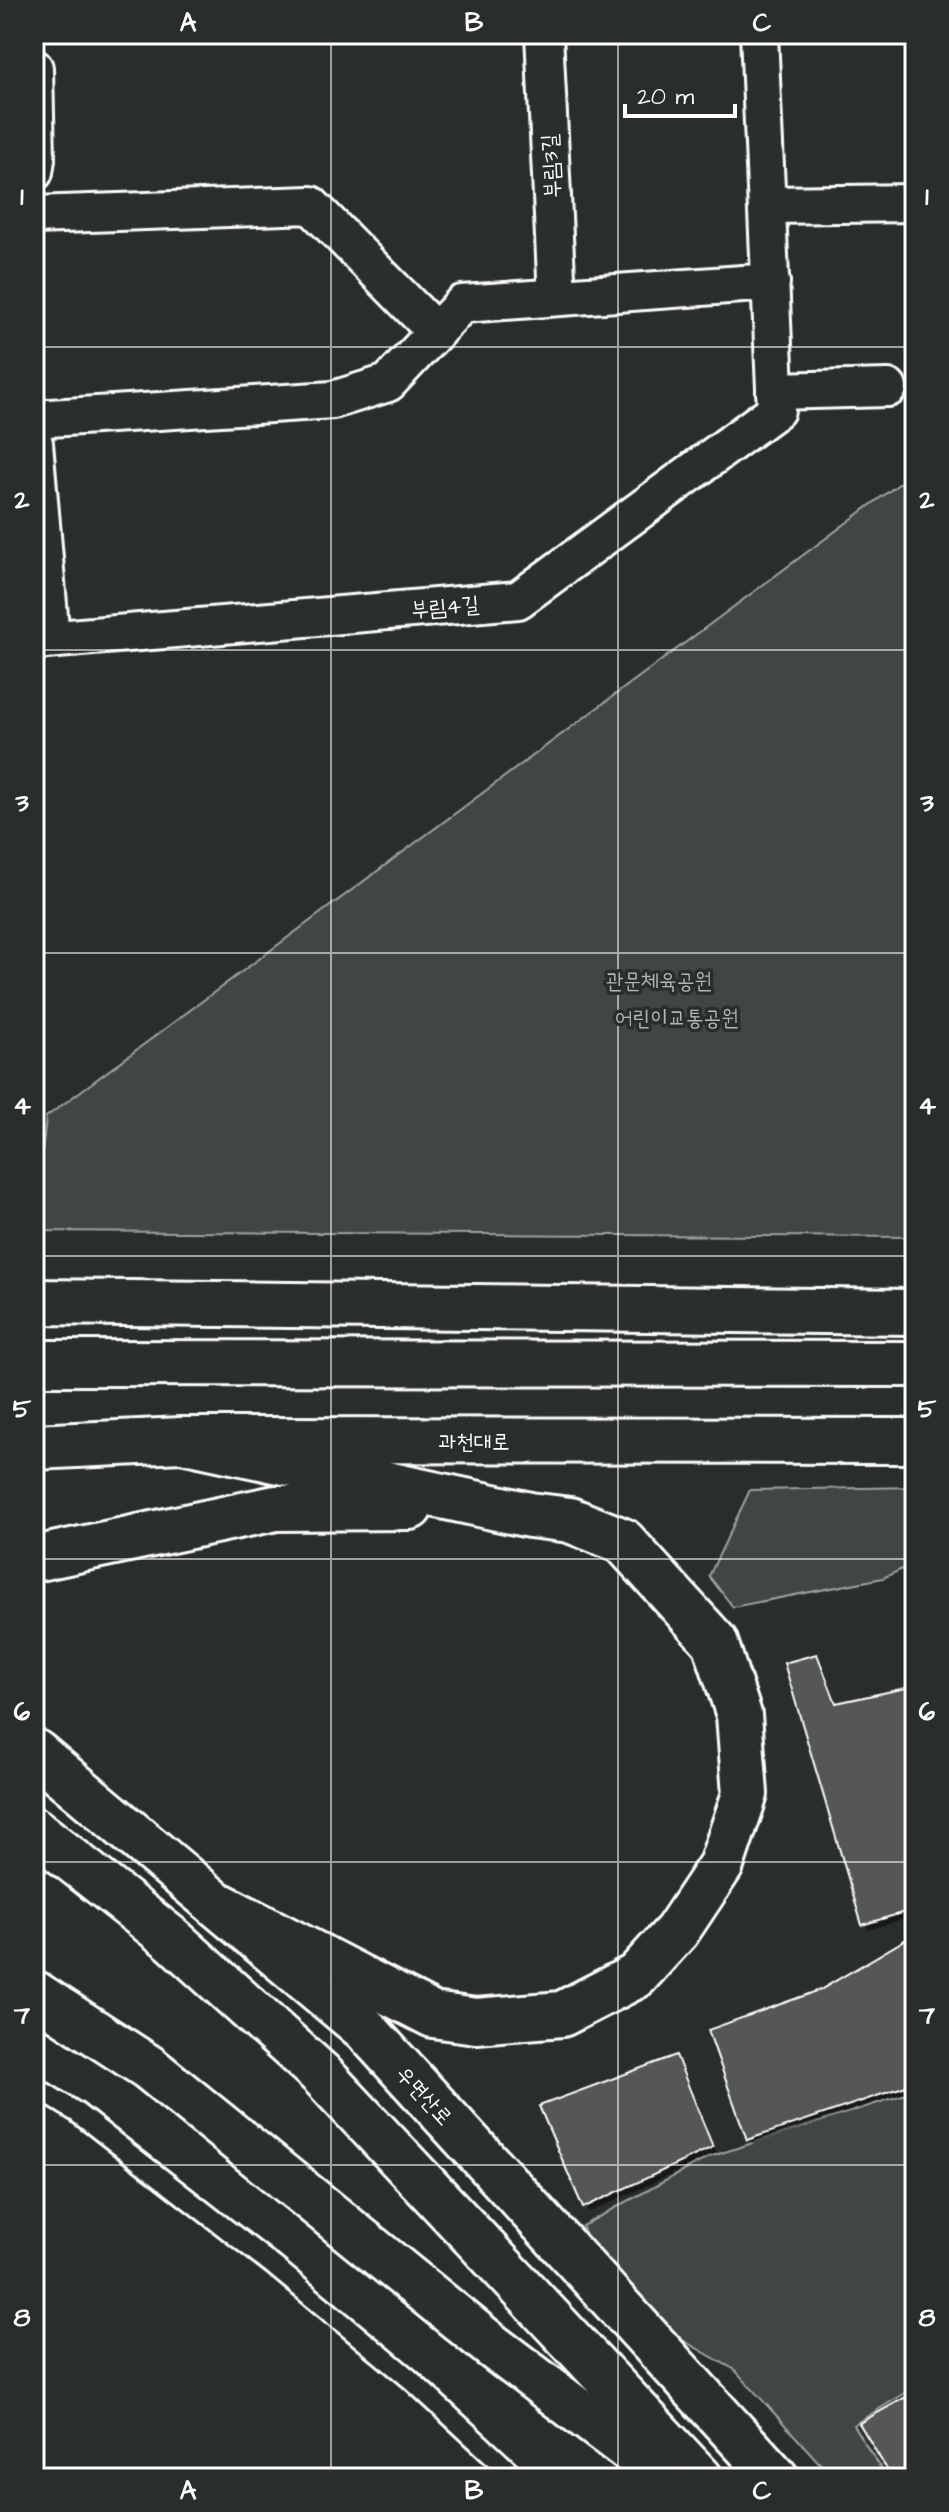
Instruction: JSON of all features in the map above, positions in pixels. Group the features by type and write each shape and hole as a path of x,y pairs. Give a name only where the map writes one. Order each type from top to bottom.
{"highway":[{"path":"34,1302 915,1312"},
{"path":"34,1363 915,1364"},
{"path":"182,1440 530,1515 570,1520 623,1541 715,1642 739,1715 745,1794 721,1865 677,1931 636,1976 562,2014 476,2021 433,2015 221,1906"},
{"name":"과천대로","path":"34,1447 182,1440 915,1441"},
{"path":"34,1559 276,1508 494,1506"},
{"name":"우면산로","path":"35,1752 365,2029 776,2478"},
{"path":"34,1830 173,1940 321,2074 700,2478"},
{"path":"34,1993 148,2067 492,2346 667,2478"}],"street":[{"name":"부림3길","path":"544,34 557,297"},
{"name":"부림4길","path":"42,640 518,600 776,410 759,34"},
{"path":"34,68 34,172"},
{"path":"768,205 915,203"},
{"path":"34,215 311,205 436,332"},
{"path":"34,419 333,400 388,383 462,304 771,282"},
{"path":"775,391 888,388"},
{"path":"34,443 42,640"}],"lane":[{"path":"34,2086 76,2112 274,2266 410,2379 517,2478"}],"green space":[{"name":"관문체육공원","path":"915,472 915,1237 34,1231 46,1117"},
{"path":"915,1487 915,1563 883,1578 733,1607 709,1576 750,1490"},
{"path":"915,2091 915,2387 853,2425 887,2478 833,2478 735,2370 677,2337 599,2262 582,2226 709,2157"}],"building":[{"path":"817,1654 836,1703 915,1686 915,1909 862,1925 784,1663"},
{"path":"915,1934 915,2083 747,2140 708,2030 820,1990"},
{"path":"676,2055 713,2147 583,2208 539,2106"},
{"path":"915,2392 915,2478 892,2478 859,2423"}],"park label":[{"name":"어린이교통공원","path":"677,1017"}]}
